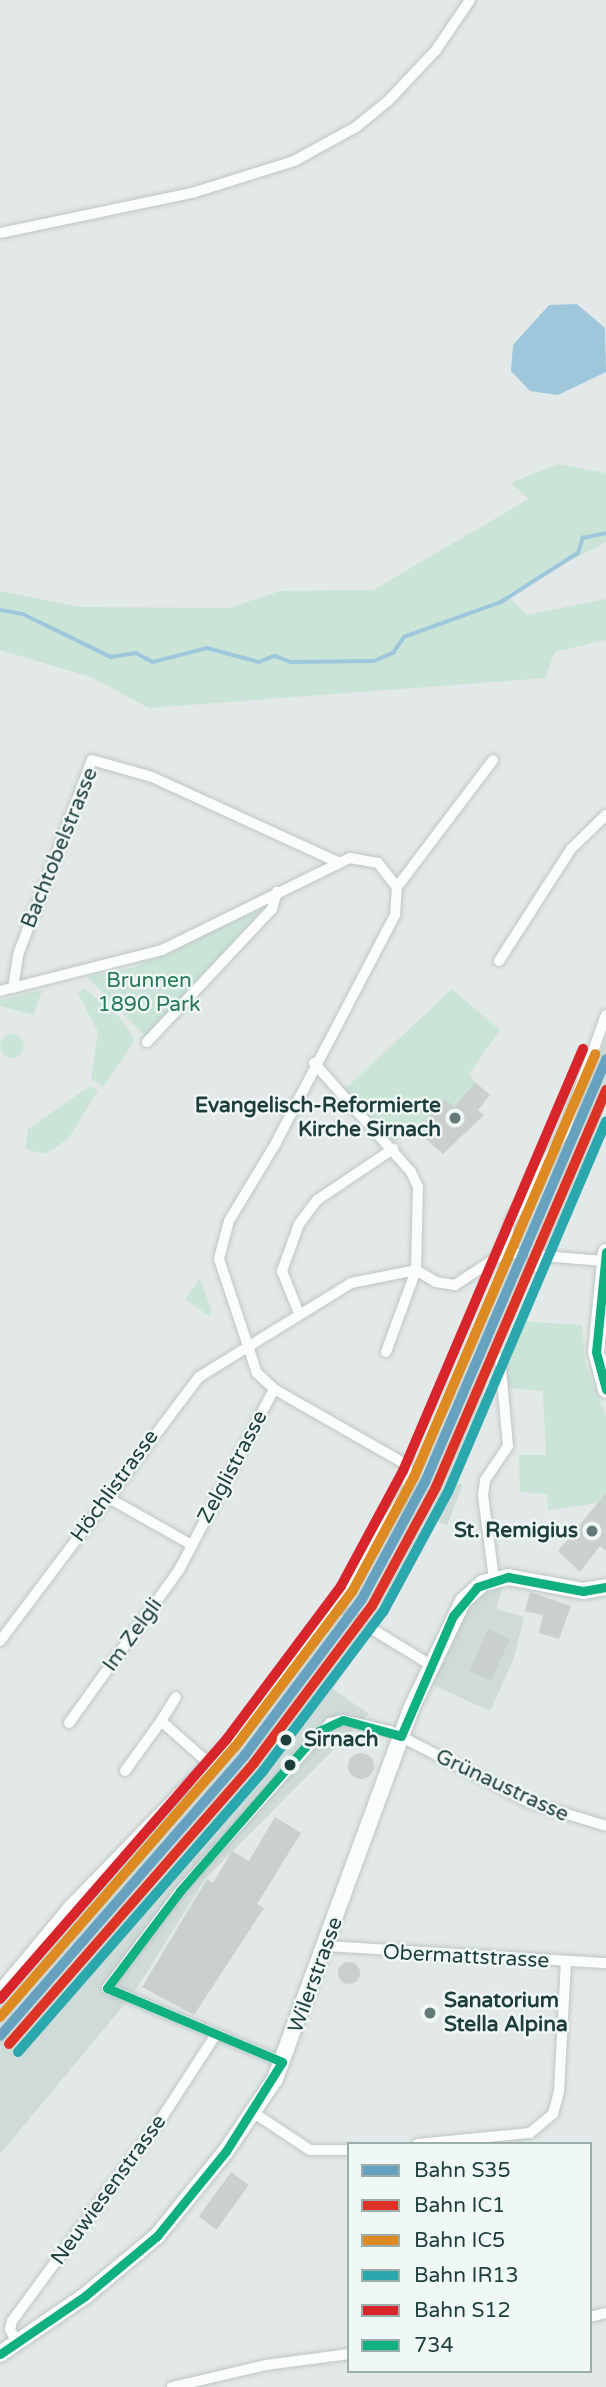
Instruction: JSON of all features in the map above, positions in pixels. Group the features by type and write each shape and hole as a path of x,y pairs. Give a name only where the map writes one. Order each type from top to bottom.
{"main road":[{"path":"605,1257 596,1352 606,1390"},
{"path":"429,1664 463,1601 494,1578 528,1578 583,1591 606,1587"},
{"name":"Wilerstrasse","path":"0,2354 85,2297 157,2236 254,2113 282,2062 429,1664"}],"street":[{"path":"0,233 192,193 294,161 356,127 388,101 436,50 470,0"},
{"name":"Bachtobelstrasse","path":"13,988 19,952 92,760 152,776 338,862"},
{"path":"0,1989 69,1906 206,1761 244,1726 339,1608 400,1507 410,1471 395,1457 274,1390 245,1348 219,1246 395,915 397,887 493,760"},
{"path":"499,961 571,849 606,815"},
{"path":"0,991 162,950 214,929 277,892 338,862 369,858 384,868 397,887"},
{"path":"147,1042 271,909 277,892"},
{"path":"505,1252 509,1224 564,1132 606,1015"},
{"path":"314,1063 393,1149 418,1187 416,1270 386,1352"},
{"path":"298,1311 282,1271 299,1224 317,1200 393,1149"},
{"path":"416,1270 436,1282 455,1285 505,1252 518,1254"},
{"path":"540,1262 605,1257"},
{"name":"Höchlistrasse","path":"0,1641 180,1396 298,1311 363,1278 416,1270"},
{"path":"494,1578 483,1495 485,1480 508,1446 500,1358"},
{"name":"Zelglistrasse","path":"192,1545 274,1390"},
{"path":"107,1497 192,1545"},
{"name":"Im Zelgli","path":"69,1723 192,1545"},
{"path":"372,1629 429,1664"},
{"path":"125,1771 176,1697"},
{"name":"Grünaustrasse","path":"215,2036 107,1988 180,1891 319,1731 343,1720 401,1736 531,1803 606,1826"},
{"path":"161,1721 206,1761"},
{"name":"Obermattstrasse","path":"327,1946 566,1963 606,1963"},
{"path":"438,2142 530,2133 548,2120 559,2091 566,1963"},
{"path":"215,2036 282,2062"},
{"name":"Neuwiesenstrasse","path":"17,2343 12,2321 163,2116 215,2036"},
{"path":"254,2113 310,2150 347,2150"},
{"path":"172,2387 266,2365 347,2354"}],"shaded area":[{"path":"606,1038 606,1106 548,1251 537,1250 499,1345 477,1413 480,1415 447,1491 452,1481 463,1485 447,1525 433,1519 392,1601 333,1689 369,1714 206,1878 133,1994 0,2154 0,1997 100,1881 254,1723 386,1538 487,1308 513,1231 562,1145"},
{"path":"503,1586 496,1609 524,1617 514,1658 490,1711 429,1683 466,1611 481,1595"}],"green space":[{"path":"559,464 606,473 606,542 507,594 527,615 606,599 606,640 555,652 545,678 149,708 91,677 0,650 0,591 80,607 229,608 280,591 373,590 529,499 510,483"},
{"name":"Brunnen 1890 Park","path":"263,908 146,1037 87,977 135,967"},
{"path":"85,989 120,1018 135,1040 103,1087 91,1079 98,1032 78,993"},
{"path":"452,989 500,1030 469,1074 475,1082 454,1107 445,1099 420,1127 394,1142 345,1089"},
{"path":"42,990 34,1015 0,1006 0,1000"},
{"path":"12,1034 21,1037 24,1046 21,1055 12,1058 3,1055 0,1046 3,1037"},
{"path":"90,1086 98,1091 68,1139 45,1154 25,1149 28,1129"},
{"path":"200,1278 212,1312 209,1316 185,1299"},
{"path":"515,1321 582,1325 585,1363 606,1416 606,1493 598,1503 548,1510 547,1494 520,1492 519,1455 546,1455 543,1391 508,1388 503,1360"}],"water":[{"path":"577,304 605,328 606,372 558,395 530,391 511,371 513,345 549,305"}],"building":[{"name":"Evangelisch-Reformierte Kirche Sirnach","path":"475,1082 490,1095 478,1110 484,1115 443,1154 417,1131 445,1099 454,1107"},
{"name":"St. Remigius","path":"606,1493 606,1551 600,1546 580,1572 558,1551"},
{"path":"530,1592 571,1606 559,1639 539,1633 543,1615 525,1611"},
{"path":"488,1629 510,1639 491,1681 469,1671"},
{"path":"361,1753 371,1756 374,1766 371,1776 361,1779 351,1776 348,1766 351,1756"},
{"path":"275,1817 301,1833 257,1904 264,1908 194,2015 142,1987 207,1879 213,1883 232,1851 249,1861"},
{"path":"345,1962 353,1962 360,1969 360,1977 353,1984 345,1984 338,1977 338,1969"},
{"path":"231,2172 249,2185 216,2229 199,2216"}],"waterway":[{"path":"0,610 23,614 111,657 136,653 153,662 207,648 259,662 275,656 291,662 374,661 393,653 404,637 501,602 578,553 583,538 606,533"}],"tunnel":[{"path":"518,1254 543,1256"},
{"path":"343,1610 372,1629"}],"rail line":[{"name":"S12","path":"0,1999 226,1740 341,1586 403,1471 583,1049"},
{"name":"IC5","path":"0,2017 235,1747 352,1592 414,1477 595,1054"},
{"name":"S35","path":"0,2036 245,1755 362,1599 425,1482 606,1059"},
{"name":"IC1","path":"9,2044 254,1763 372,1606 436,1487 606,1090"},
{"name":"IR13","path":"18,2052 263,1771 383,1612 448,1492 606,1121"}],"transit line":[{"name":"734","path":"606,1252 596,1352 606,1390"},
{"name":"734","path":"401,1736 453,1616 477,1587 508,1577 583,1591 606,1587"},
{"name":"734","path":"107,1988 180,1891 319,1731 343,1720 401,1736"},
{"name":"734","path":"107,1988 282,2062"},
{"name":"734","path":"0,2354 85,2296 157,2236 226,2151 282,2062"}],"place":[{"name":"Evangelisch-Reformierte Kirche Sirnach","path":"455,1118"},
{"name":"St. Remigius","path":"592,1531"},
{"name":"Sirnach","path":"286,1740"},
{"name":"Sanatorium Stella Alpina","path":"430,2013"}]}
